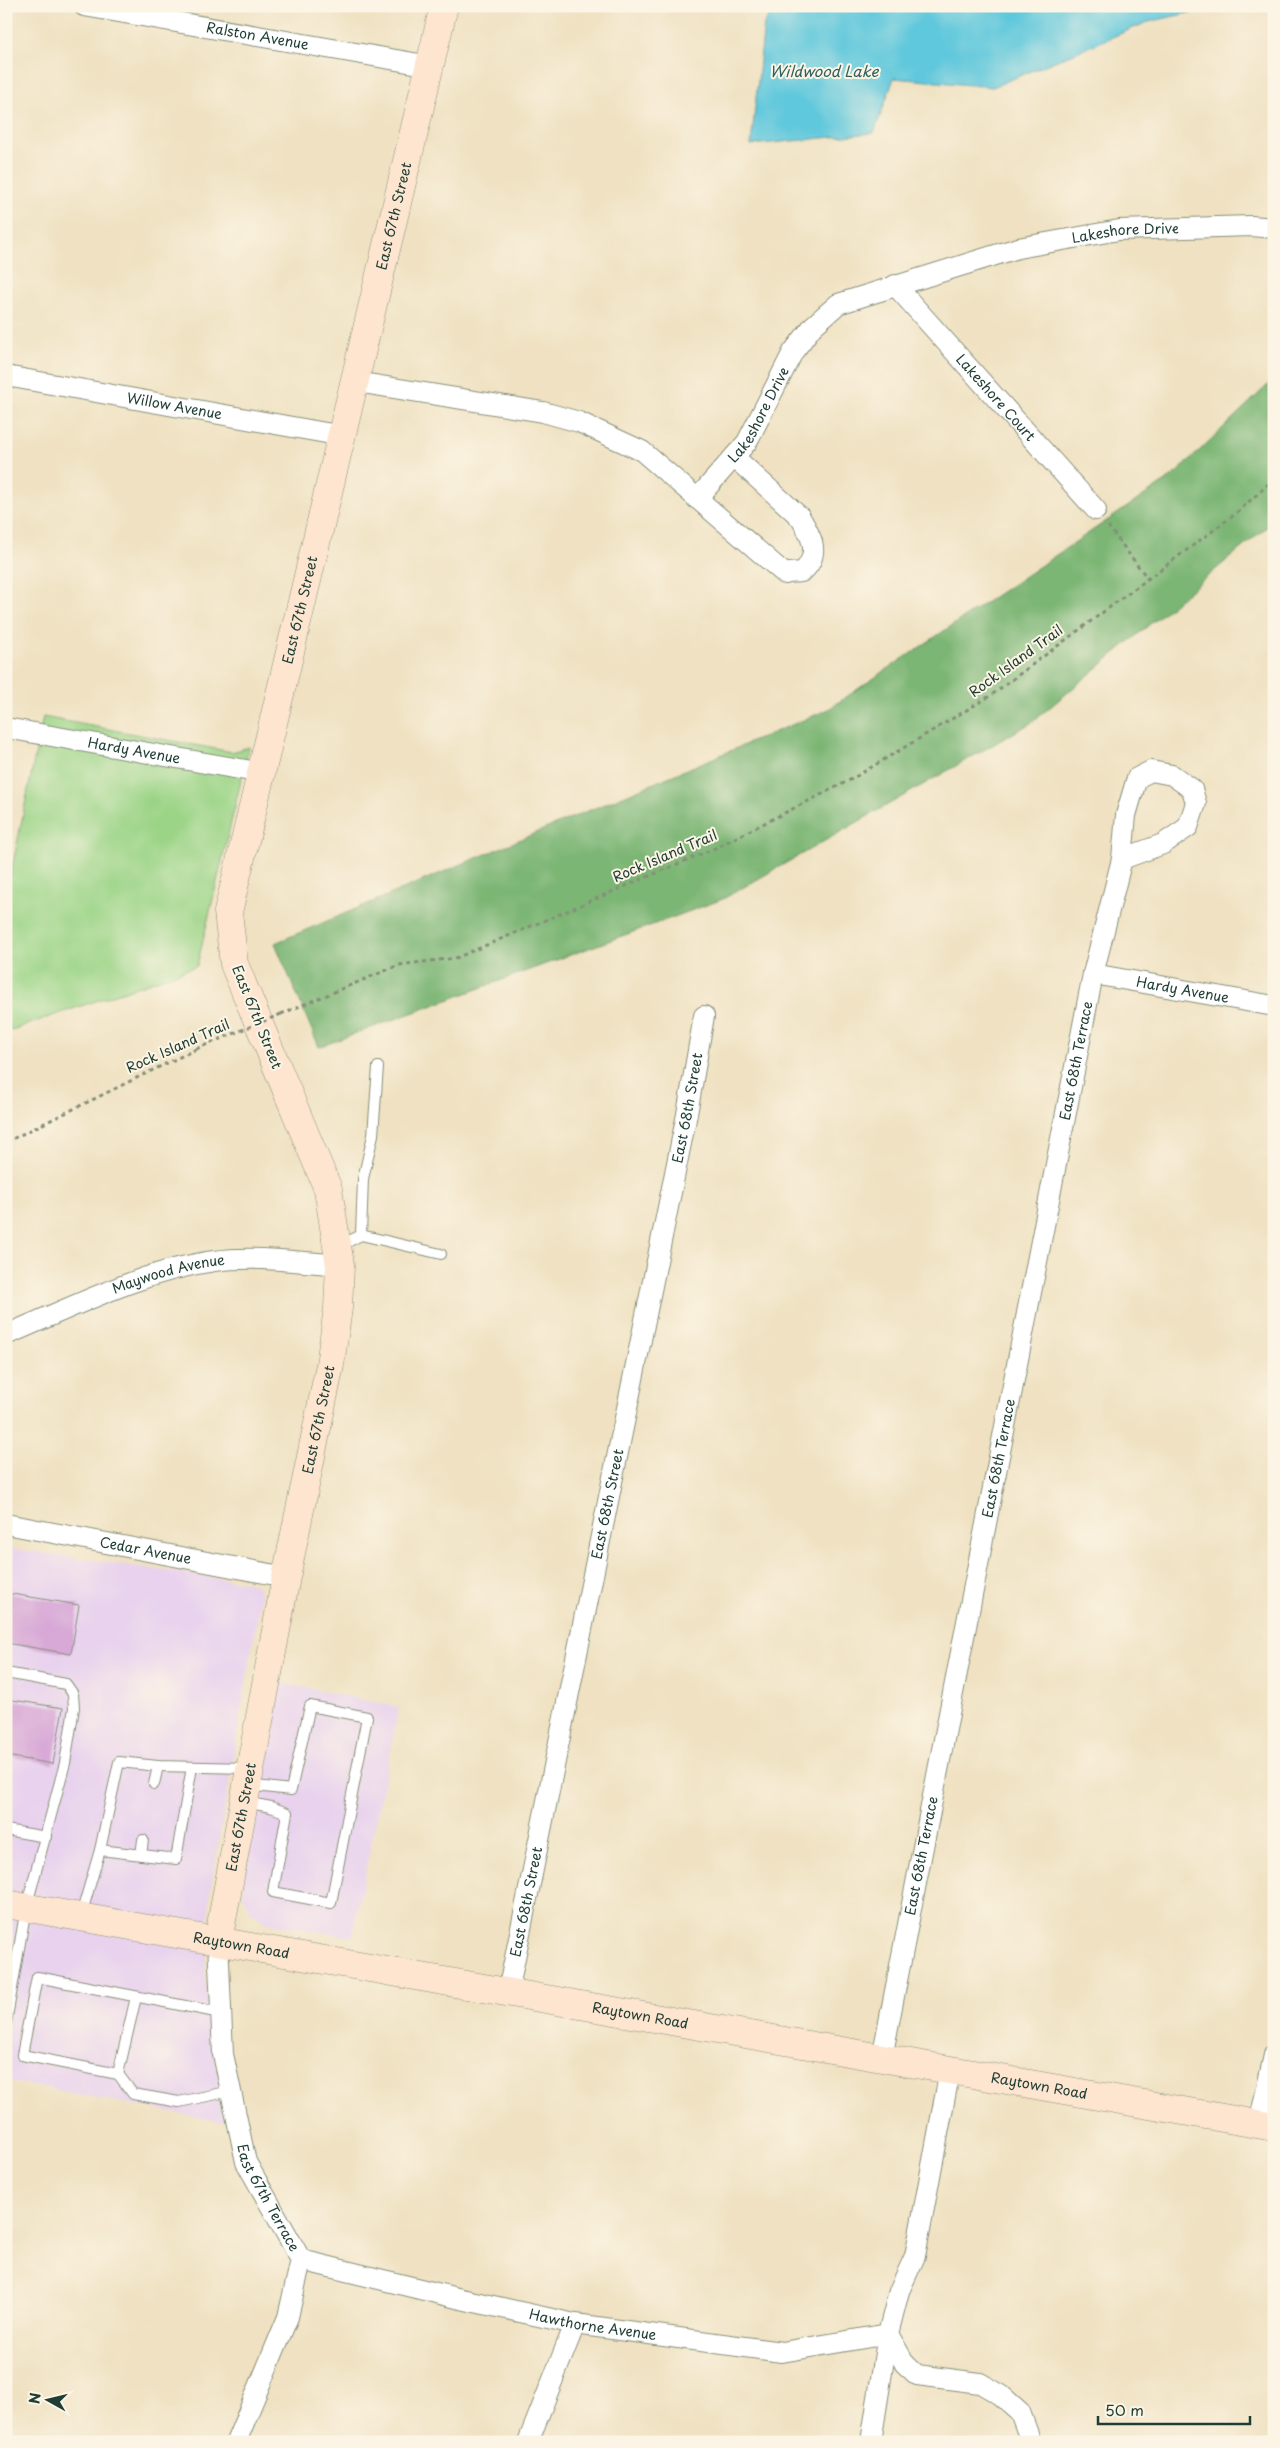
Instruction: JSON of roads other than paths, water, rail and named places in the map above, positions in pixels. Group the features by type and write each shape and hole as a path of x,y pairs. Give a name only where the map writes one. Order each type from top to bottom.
{"street":[{"name":"Ralston Avenue","path":"84,6 432,66"},
{"name":"East 67th Street","path":"218,1941 286,1577 330,1365 338,1308 339,1256 328,1189 234,964 228,912 432,66 444,6"},
{"name":"Lakeshore Drive","path":"356,382 543,412 578,422 642,450 785,574 801,572 807,568 814,555 814,547 800,517 734,457 747,442 793,352 813,326 838,304 1018,248 1119,230 1252,226 1274,228"},
{"name":"Lakeshore Court","path":"895,286 1096,510"},
{"name":"Willow Avenue","path":"6,376 343,436"},
{"path":"697,499 734,457"},
{"name":"Hardy Avenue","path":"6,728 262,773"},
{"name":"East 68th Terrace","path":"882,2058 1092,974 1122,859 1126,815 1137,778 1151,771 1172,775 1192,789 1196,803 1188,827 1163,844 1122,859"},
{"name":"Hardy Avenue","path":"1092,974 1274,1006"},
{"name":"East 68th Street","path":"508,1992 687,1114 704,1016"},
{"name":"Maywood Avenue","path":"6,1335 143,1278 214,1261 339,1256"},
{"name":"Cedar Avenue","path":"6,1524 286,1577"},
{"name":"Raytown Road","path":"16,1906 1267,2126"},
{"name":"East 67th Terrace","path":"218,1941 223,2054 246,2162 301,2260 288,2317 236,2442"},
{"path":"1267,2126 1274,2054"},
{"path":"871,2442 888,2334 899,2291 915,2256 950,2070"},
{"name":"Hawthorne Avenue","path":"301,2260 461,2299 575,2324 782,2352 888,2334"},
{"path":"528,2442 575,2324"},
{"path":"888,2334 905,2364 917,2375 980,2383 1002,2395 1020,2412 1031,2442"}],"lane":[{"path":"339,1256 361,1234 363,1179 373,1135 378,1067"},
{"path":"361,1234 441,1254"},
{"path":"6,1673 66,1684 73,1694 74,1708 65,1763 46,1836 16,1906 6,2023"},
{"path":"81,1917 100,1850 118,1762 192,1767 247,1785 291,1790 310,1706 367,1717 331,1903 273,1892 287,1814 271,1807 247,1785"},
{"path":"154,1784 158,1766"},
{"path":"100,1850 176,1859 192,1767"},
{"path":"6,1830 46,1836"},
{"path":"140,1855 143,1840"},
{"path":"221,2013 37,1977 22,2055 118,2074 133,2094 179,2102 231,2091"},
{"path":"118,2074 136,1997"}],"water":[{"name":"Wildwood Lake","path":"775,6 1220,6 1148,22 993,87 894,78 874,133 751,145 764,24"}]}
